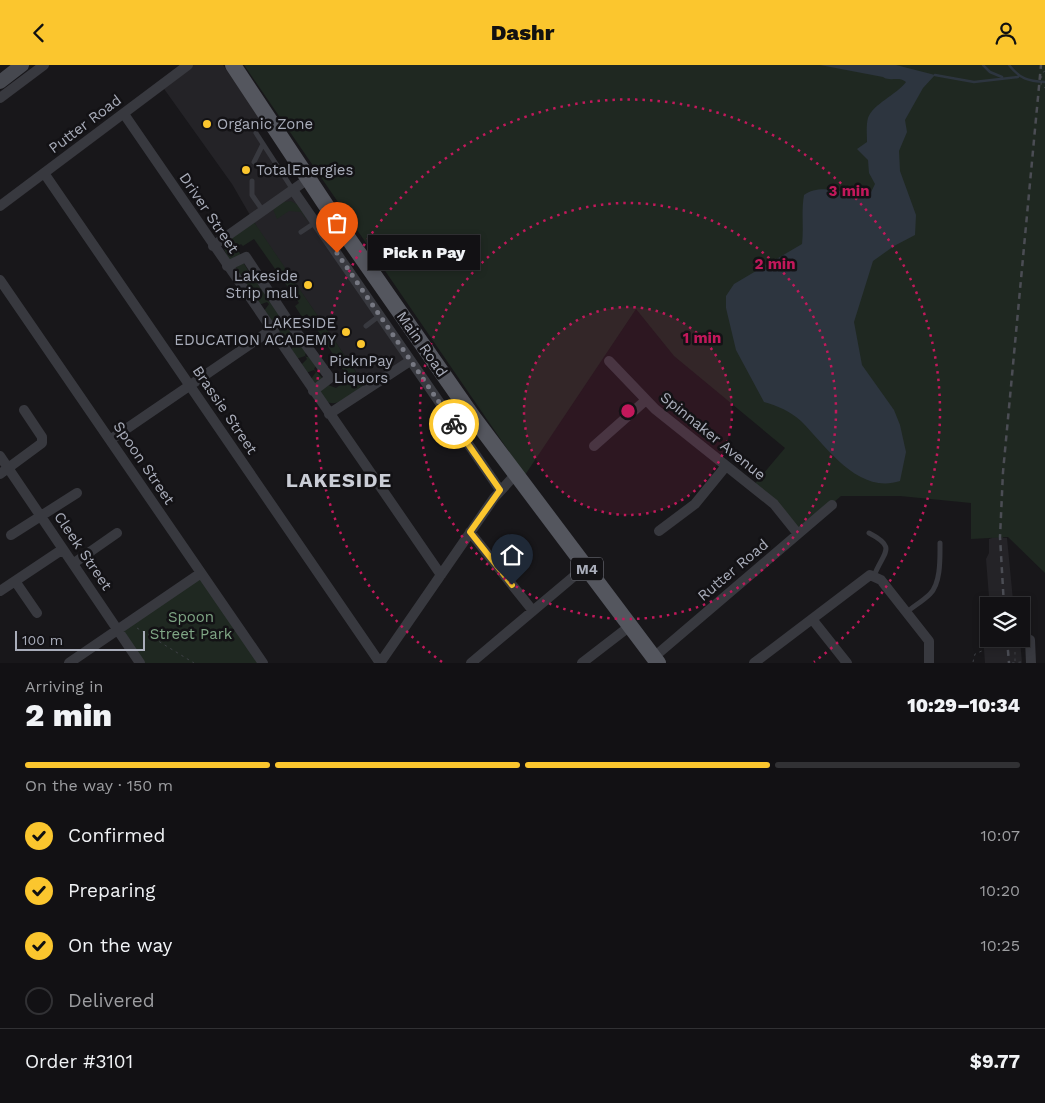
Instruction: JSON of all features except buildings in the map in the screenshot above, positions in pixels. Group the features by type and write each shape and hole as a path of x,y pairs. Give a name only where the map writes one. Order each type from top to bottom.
{"main road":[{"path":"0,82 22,65"},
{"name":"Main Road","path":"233,65 308,179 514,475 656,660"}],"street":[{"path":"0,98 44,65"},
{"name":"Putter Road","path":"0,207 188,65"},
{"name":"Driver Street","path":"124,114 328,414 441,575"},
{"name":"Brassie Street","path":"44,173 380,663"},
{"path":"213,246 308,179"},
{"path":"293,190 500,490"},
{"path":"227,266 247,258 284,320 330,378 313,391"},
{"name":"Spoon Street","path":"0,280 263,663"},
{"path":"110,440 284,320"},
{"path":"328,414 410,361"},
{"name":"Spinnaker Avenue","path":"609,361 646,400 774,504 798,534"},
{"path":"594,446 646,400"},
{"path":"4,471 40,446 43,441 24,410"},
{"path":"457,429 473,417"},
{"name":"Cleek Street","path":"0,456 4,471 41,516 140,663"},
{"path":"659,531 696,504 726,466"},
{"path":"380,663 470,532 500,490 514,475"},
{"path":"11,535 77,493"},
{"name":"Rutter Road","path":"656,660 832,505"},
{"path":"470,532 533,611"},
{"path":"74,563 117,533"},
{"path":"0,591 63,549"},
{"path":"471,663 585,567"},
{"path":"69,663 201,573"},
{"path":"755,663 868,576 877,578 929,641 929,663"},
{"path":"15,581 37,613"},
{"path":"812,619 847,663"},
{"path":"585,662 630,626"},
{"path":"1027,663 1029,647"}],"lane":[{"path":"256,133 293,190"},
{"path":"254,162 263,144"},
{"path":"252,181 252,195 263,211"},
{"path":"301,232 316,221"},
{"path":"366,326 379,316"},
{"path":"869,533 885,542 887,547 877,578"},
{"path":"907,612 930,594 933,589 938,570 940,543"}],"path":[{"path":"1045,71 1042,73 1041,85 1045,88"},
{"path":"128,622 194,663"},
{"path":"1015,647 1015,663"},
{"path":"973,662 975,654 984,650"},
{"path":"1012,663 1027,663"}],"shaded area":[{"path":"188,65 223,65 266,127 256,133 410,361 367,388 258,229 232,184 162,86"},
{"path":"820,65 896,65 935,75 923,88 905,120 907,132 899,151 900,171 916,215 915,235 894,246 873,261 854,322 862,365 894,410 900,425 906,452 900,481 885,483 870,481 857,475 832,455 797,417 784,409 764,402 736,350 726,308 726,296 734,284 802,244 804,195 819,189 870,194 875,184 869,173 868,160 857,149 867,142 867,124 871,113 906,82 900,79 889,79"},
{"path":"1004,494 1003,538 1007,538 1013,597 989,597 986,559 989,553 989,539 992,538 993,499"},
{"path":"984,647 1021,647 1022,663 985,663"}],"green space":[{"path":"244,65 1045,65 1045,573 1008,537 971,539 971,503 900,496 841,496 798,534 752,487 785,448 674,356 636,309 525,475"},
{"path":"291,201 298,205 308,222 301,212 289,211 277,219 273,209 284,202"},
{"path":"254,222 360,378 369,373 368,382 342,401 331,403 325,400 319,392 328,385 336,388 349,379 307,314 302,317 295,306 299,303 254,239 243,246 241,244 237,247 241,256 230,262 224,249 227,241"},
{"path":"243,262 251,275 254,274 268,301 273,302 281,313 280,320 271,322 264,311 269,304 267,302 259,305 253,296 259,289 249,290 244,283 250,277 248,274 240,277 234,269"},
{"path":"287,324 294,332 297,343 299,342 307,351 306,357 311,356 316,366 314,369 324,380 316,387 311,379 316,372 314,370 306,373 301,365 307,359 305,356 296,359 290,350 296,344 295,341 286,345 278,331"},
{"name":"Spoon Street Park","path":"201,573 263,663 140,663 118,629"}],"waterway":[{"path":"983,65 990,72 1002,77"},
{"path":"1009,65 1025,78 1045,82"},
{"path":"935,75 974,82 1018,77"}],"railway":[{"path":"1003,597 1000,537 1003,472 1041,65"},
{"path":"1008,647 1009,663"}],"way so far":[{"path":"337,253 454,424"}],"place":[{"name":"Organic Zone","path":"207,124"},
{"name":"TotalEnergies","path":"246,170"},
{"name":"Pick n Pay","path":"337,253"},
{"name":"Lakeside Strip mall","path":"308,285"},
{"name":"LAKESIDE EDUCATION ACADEMY","path":"346,332"},
{"name":"PicknPay Liquors","path":"361,344"}],"district":[{"name":"LAKESIDE","path":"339,480"}],"route":[{"path":"454,424 500,490 470,532 512,585"}]}
